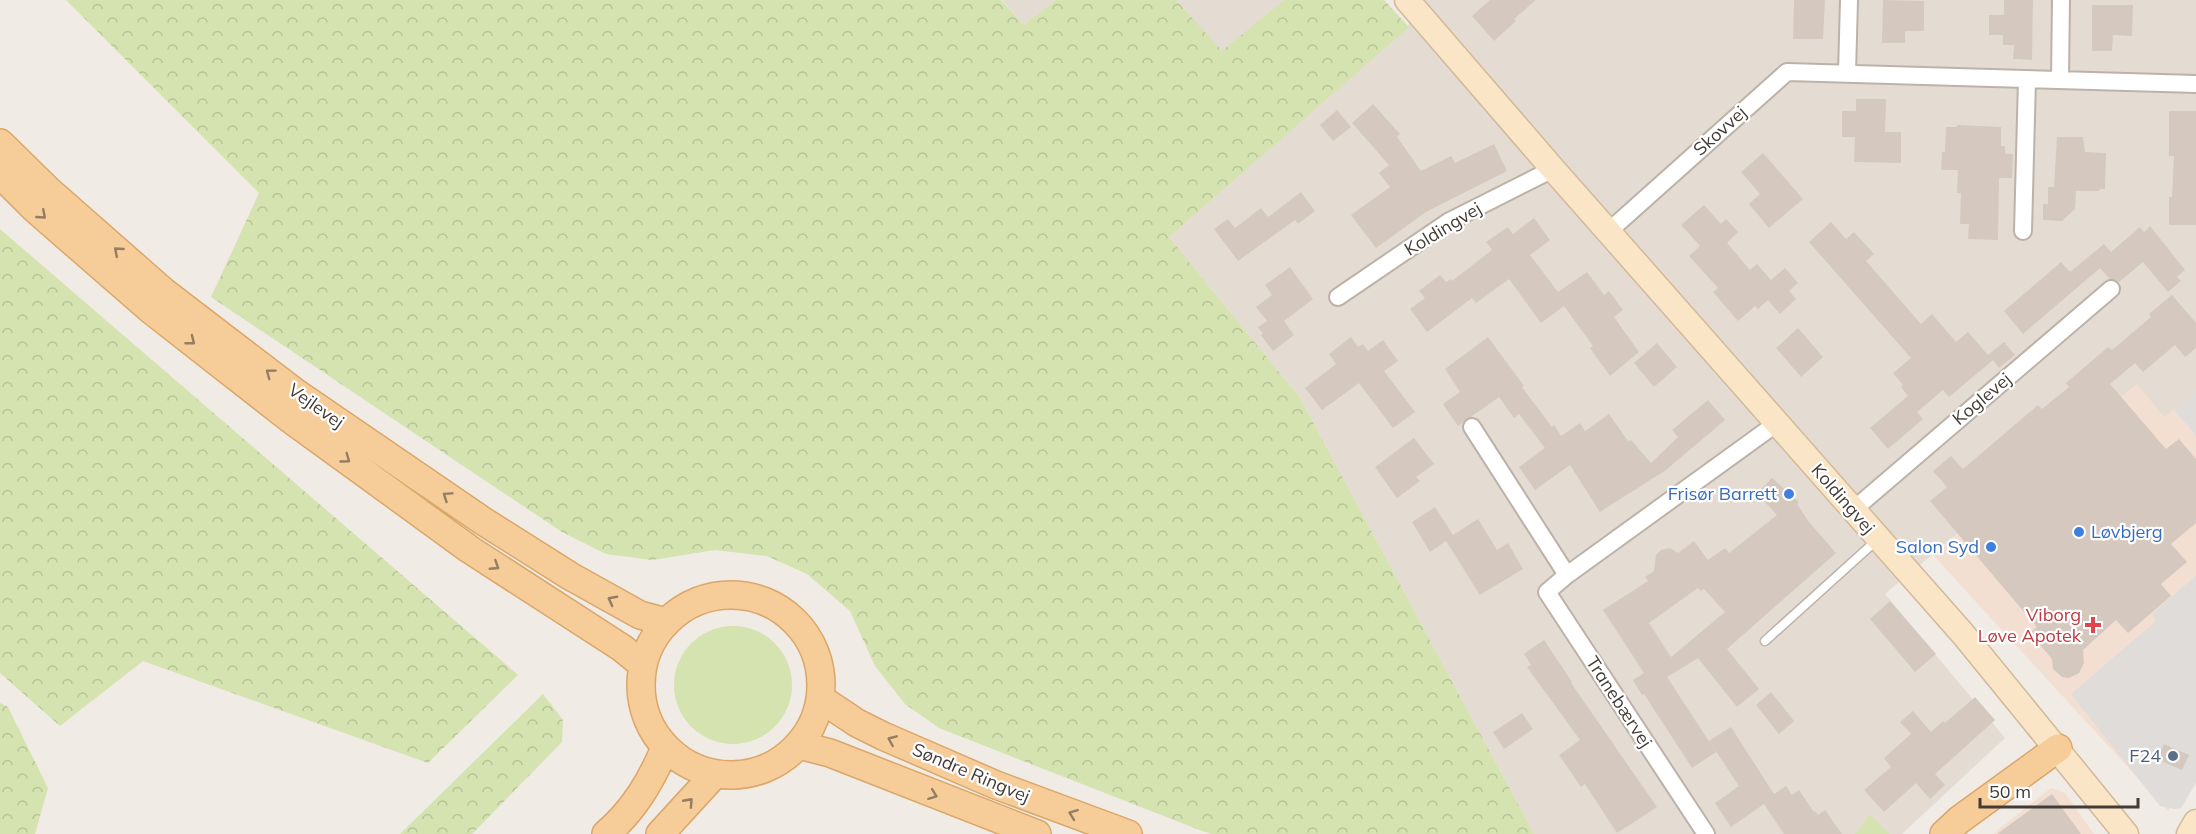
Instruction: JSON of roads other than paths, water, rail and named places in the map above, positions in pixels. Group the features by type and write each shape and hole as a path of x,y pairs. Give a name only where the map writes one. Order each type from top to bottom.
{"main road":[{"name":"Vejlevej","path":"0,143 48,190 164,292 296,393 483,521 570,576 640,615 666,622"},
{"name":"Vejlevej","path":"0,174 35,209 151,310 289,418 469,549 622,648 643,665"},
{"path":"722,595 742,595 772,604 797,622 809,639 822,678 821,699 813,724 799,745 782,761 761,771 738,776 714,774 696,769 665,748 652,730 644,709 640,687 643,665 652,642 666,622 682,609 701,600 722,595"},
{"name":"Søndre Ringvej","path":"821,699 857,723 884,736 996,784 1128,834"},
{"name":"Søndre Ringvej","path":"799,745 830,753 1037,834"},
{"path":"606,834 639,799 653,776 665,748"},
{"path":"1944,834 1959,820 2058,748"},
{"path":"660,834 714,774"}],"street":[{"name":"Koldingvej","path":"1407,0 1963,634 2126,834"},
{"path":"1847,74 1849,0"},
{"path":"2060,79 2061,0"},
{"name":"Skovvej","path":"1609,231 1787,72 2196,84"},
{"path":"2023,231 2027,79"},
{"name":"Koldingvej","path":"1338,297 1448,222 1553,169"},
{"name":"Koglevej","path":"1853,510 2111,289"},
{"name":"Tranebærvej","path":"1706,834 1546,592 1567,574 1777,423"},
{"path":"1472,427 1567,574"},
{"path":"2189,834 2196,822"}],"lane":[{"path":"1765,641 1878,539"}],"place":[{"name":"Frisør Barrett","path":"1789,494"},
{"name":"Løvbjerg","path":"2079,532"},
{"name":"Salon Syd","path":"1991,547"},
{"name":"Viborg Løve Apotek","path":"2093,625"},
{"name":"F24","path":"2173,756"}]}
